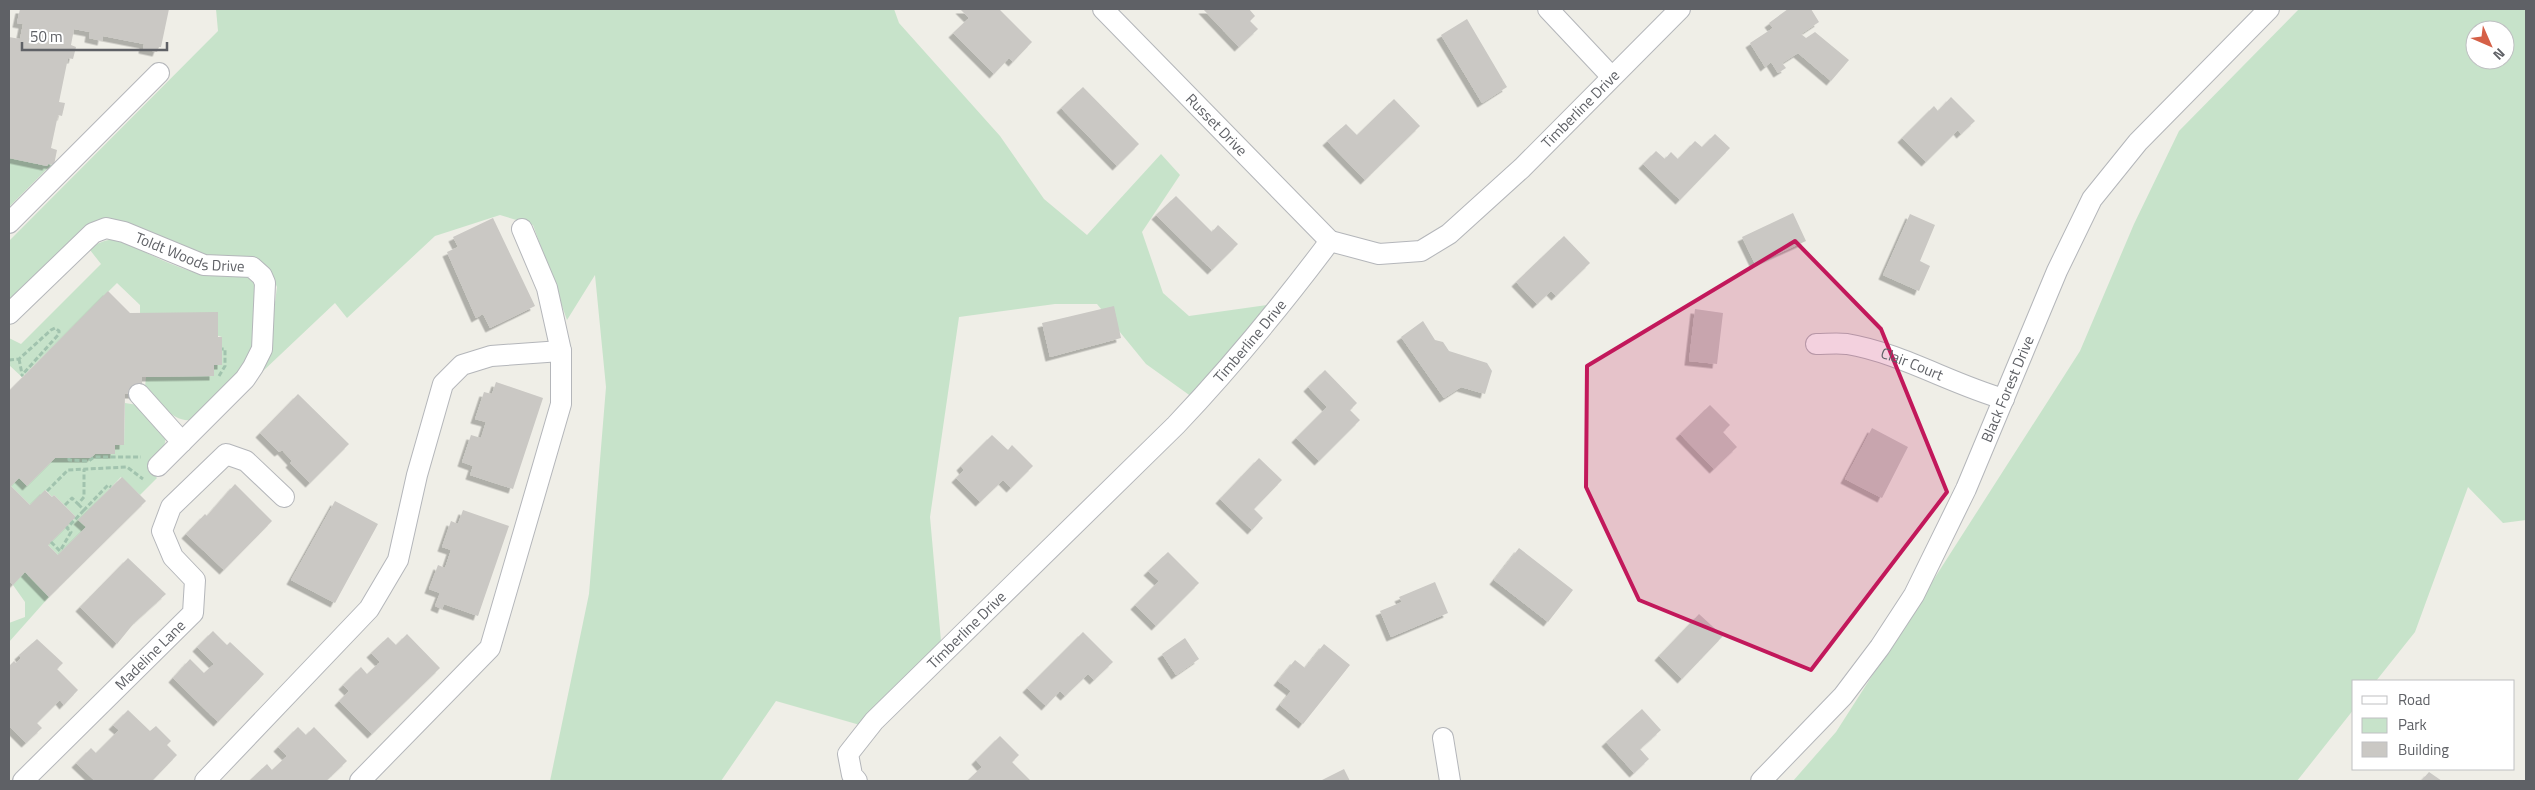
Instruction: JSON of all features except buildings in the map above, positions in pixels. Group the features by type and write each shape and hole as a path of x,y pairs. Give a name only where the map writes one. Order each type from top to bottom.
{"street":[{"name":"Russet Drive","path":"1103,9 1330,241"},
{"path":"1548,9 1611,76"},
{"name":"Timberline Drive","path":"857,781 852,776 848,754 874,721 1117,484 1210,389 1299,282 1330,241 1379,254 1420,251 1442,238 1522,168 1611,76 1680,9"},
{"name":"Black Forest Drive","path":"1761,781 1843,696 1880,647 1914,595 1966,489 2057,271 2092,200 2138,142 2269,9"},
{"path":"9,223 159,73"},
{"name":"Toldt Woods Drive","path":"9,314 93,233 106,228 145,238 204,265 252,267 262,276 266,291 262,349 245,379 182,442 151,468"},
{"path":"360,781 490,648 561,404 561,351 547,288 522,229"},
{"name":"Clair Court","path":"1816,344 1845,344 1868,349 1974,390 2004,399"},
{"path":"204,781 369,609 398,560 417,474 443,384 462,365 491,356 561,351"},
{"path":"139,394 182,442"},
{"name":"Madeline Lane","path":"22,781 193,613 195,580 172,557 162,531 171,507 226,454 246,461 284,497"},
{"path":"1443,738 1450,781"}],"path":[{"path":"9,360 19,360 51,330 55,328 59,331 59,334 22,376 19,360"},
{"path":"47,491 68,470 127,467 145,481 151,468 143,457 94,457 89,460 69,460 69,458"},
{"path":"78,504 84,497 84,469"},
{"path":"51,542 60,550 71,532 67,528 108,485 111,487"},
{"path":"65,506 72,498 84,510"}],"highlighted area":[{"path":"1795,241 1881,329 1947,492 1811,670 1639,600 1586,487 1587,366"}],"green space":[{"path":"216,9 894,9 899,23 1000,136 1044,199 1087,235 1161,154 1180,175 1142,232 1163,293 1189,316 1267,305 1224,361 1192,397 1146,364 1097,304 1055,304 959,317 930,517 941,641 860,725 776,701 721,781 550,781 589,594 606,387 595,275 567,320 533,225 500,215 435,236 347,318 335,303 262,372 270,340 277,287 271,274 94,222 83,229 9,301 9,241 218,31"},
{"path":"2299,9 2526,9 2526,520 2503,523 2468,487 2415,632 2377,680 2352,680 2352,712 2297,781 1793,781 1836,732 2080,351 2134,224 2179,131"},
{"path":"9,158 47,166 48,164 54,165 48,168 9,207"},
{"path":"116,239 194,272 215,276 236,274 248,277 260,291 251,354 241,373 191,420 177,418 165,409 145,387 146,377 214,376 214,365 222,364 222,337 140,313 140,305 117,283 22,377 9,365 9,338 21,344 101,264 90,250 102,242"},
{"path":"125,403 144,406 166,437 163,452 149,469 157,478 140,495 121,477 79,520 86,527 58,555 48,545 76,517 54,495 52,497 46,490 30,505 11,486 19,478 27,486 55,458 91,458 95,454 114,454 115,445 124,445"},
{"path":"25,572 49,597 9,642 9,623 25,617 25,602 13,585"}]}
